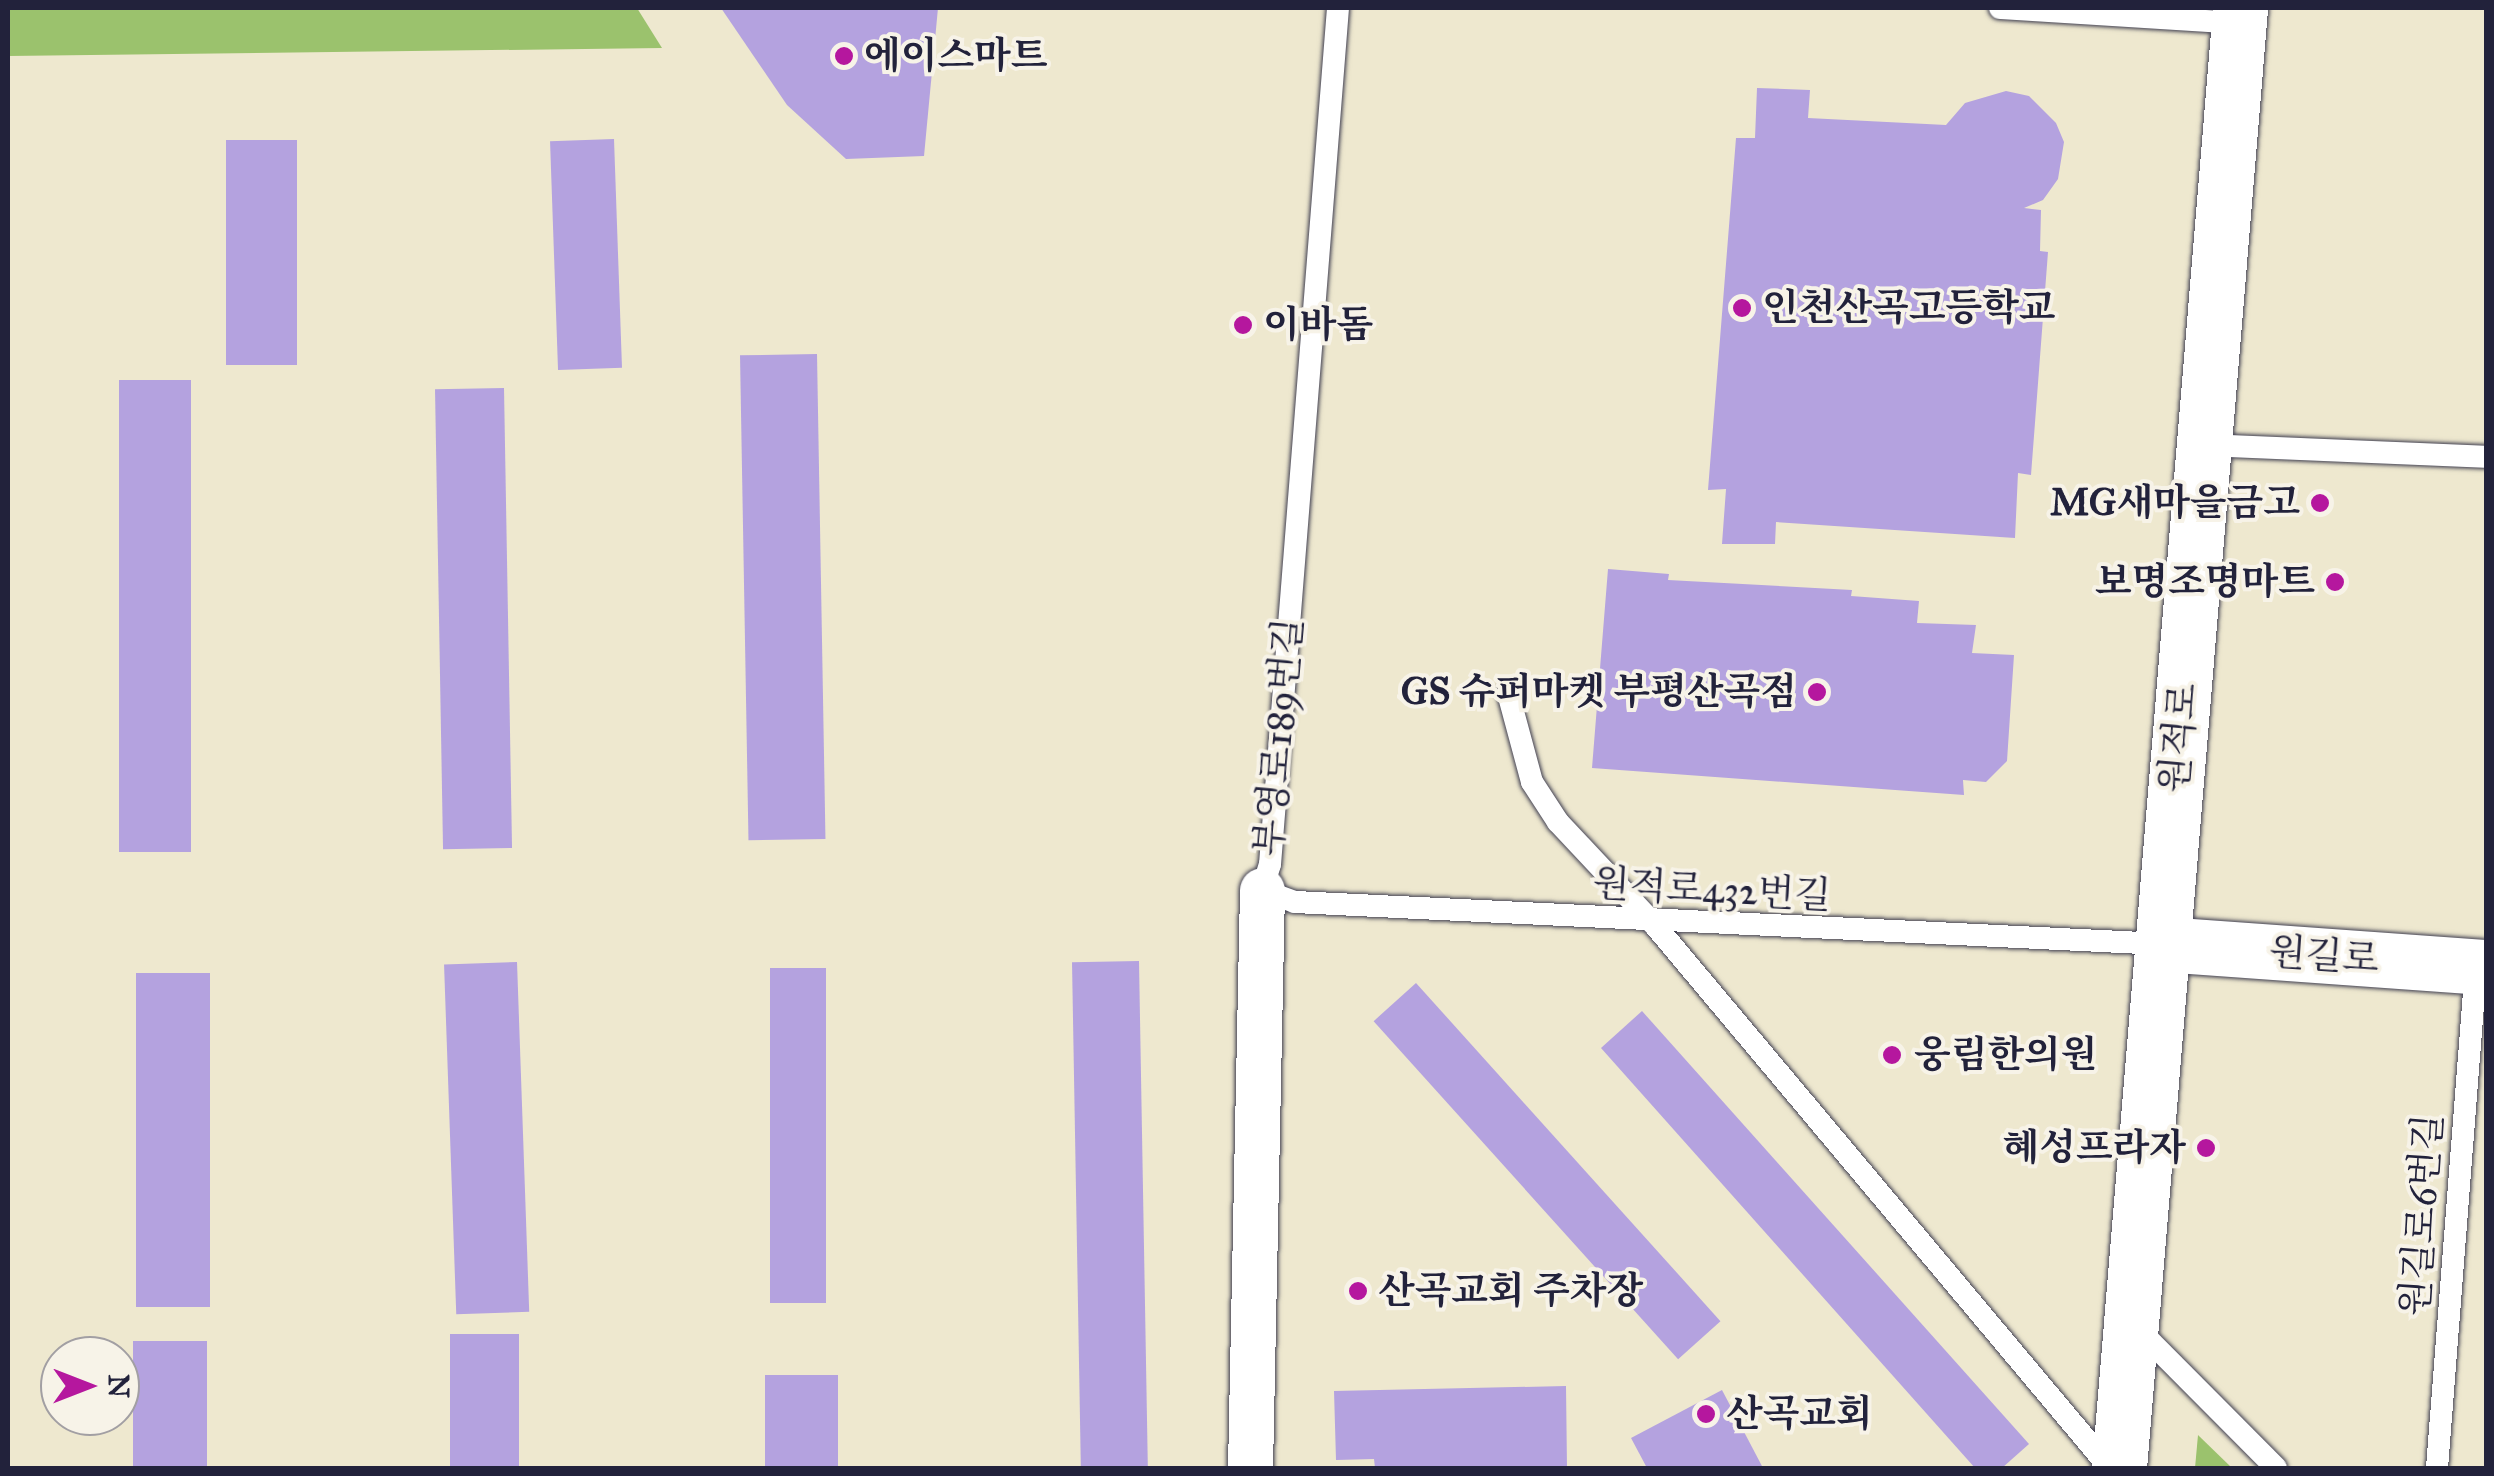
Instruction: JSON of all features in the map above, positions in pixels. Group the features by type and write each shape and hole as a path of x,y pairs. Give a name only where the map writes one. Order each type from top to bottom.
{"main road":[{"name":"원적로","path":"2119,1468 2239,15"},
{"name":"원길로","path":"2162,944 2481,967"}],"street":[{"name":"부영로189번길","path":"1250,1468 1262,890"}],"lane":[{"name":"부영로189번길","path":"1262,890 1272,844 1338,8"},
{"path":"2000,8 2239,15"},
{"path":"2204,445 2486,457"},
{"path":"1508,692 1518,742 1540,795 1653,923 2110,1468"},
{"name":"원적로432번길","path":"1262,890 1295,902 1653,923 2162,944"},
{"name":"원길로6번길","path":"2437,1468 2481,967"},
{"path":"2131,1322 2276,1468"}],"green space":[{"path":"8,8 637,8 662,48 8,56"},
{"path":"2198,1435 2232,1468 2195,1468"}],"building":[{"name":"에이스마트","path":"721,8 938,8 924,156 846,159 787,105"},
{"path":"1757,88 1810,90 1808,118 1946,125 1965,103 2006,91 2029,96 2056,123 2064,142 2058,179 2043,200 2024,208 2041,210 2040,251 2048,252 2031,475 2018,473 2015,538 1776,522 1775,544 1722,544 1726,489 1708,490 1736,138 1755,138"},
{"path":"614,139 622,368 558,370 550,141"},
{"path":"226,140 297,140 297,365 226,365"},
{"path":"817,354 825,839 748,840 740,355"},
{"path":"119,380 191,380 191,852 119,852"},
{"path":"504,388 512,848 443,849 435,389"},
{"path":"1608,569 1669,574 1668,580 1852,590 1851,596 1919,601 1917,623 1976,625 1972,653 2014,655 2007,761 1986,782 1963,780 1964,795 1592,768"},
{"path":"1139,961 1148,1468 1081,1468 1072,962"},
{"path":"517,962 529,1312 456,1314 444,965"},
{"path":"770,968 826,968 826,1303 770,1303"},
{"path":"136,973 210,973 210,1307 136,1307"},
{"path":"1416,983 1720,1321 1678,1359 1374,1021"},
{"path":"1642,1011 2029,1444 2002,1468 1975,1468 1601,1048"},
{"path":"450,1334 519,1334 519,1468 450,1468"},
{"path":"140,1341 207,1341 207,1468 133,1468 133,1436 140,1436"},
{"path":"765,1375 838,1375 838,1468 765,1468"},
{"path":"1566,1386 1567,1468 1375,1468 1374,1459 1336,1460 1334,1391"},
{"name":"산곡교회","path":"1722,1390 1763,1468 1647,1468 1631,1438"}],"place":[{"name":"에이스마트","path":"844,56"},
{"name":"인천산곡고등학교","path":"1742,308"},
{"name":"이바돔","path":"1243,325"},
{"name":"MG새마을금고","path":"2320,503"},
{"name":"보명조명마트","path":"2335,582"},
{"name":"GS 슈퍼마켓 부평산곡점","path":"1817,692"},
{"name":"웅림한의원","path":"1892,1055"},
{"name":"혜성프라자","path":"2206,1148"},
{"name":"산곡교회 주차장","path":"1358,1291"},
{"name":"산곡교회","path":"1706,1414"}]}
